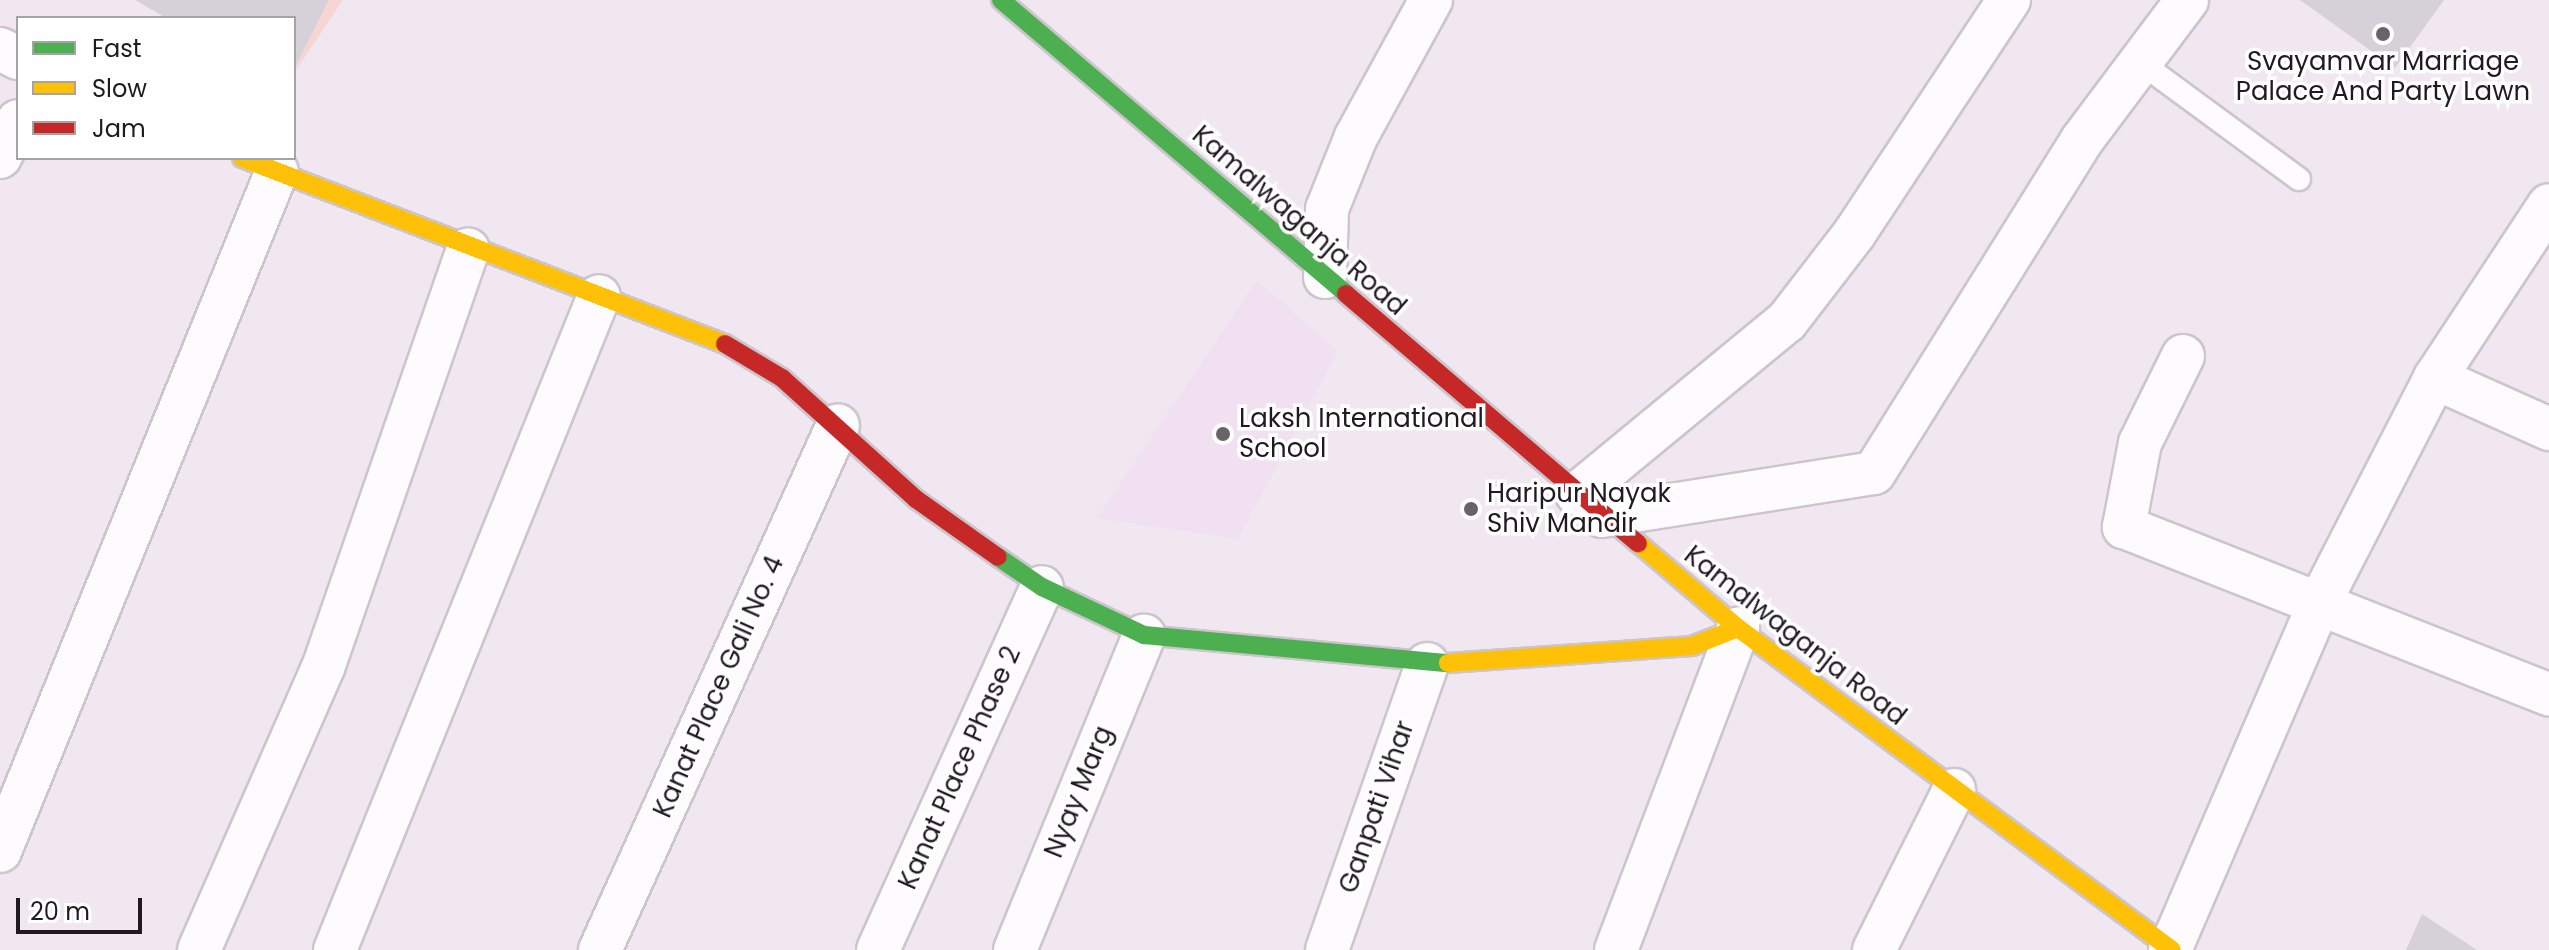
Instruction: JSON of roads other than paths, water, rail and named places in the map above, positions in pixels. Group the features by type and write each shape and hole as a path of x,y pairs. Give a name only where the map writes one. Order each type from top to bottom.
{"street":[{"name":"Kamalwaganja Road","path":"1001,0 1589,505 1738,628 2171,950"},
{"path":"1325,277 1327,209 1356,137 1431,0"},
{"path":"1589,505 1787,321 2009,0"},
{"path":"1589,505 1874,473 2082,140 2187,0"},
{"path":"0,157 16,125"},
{"path":"0,851 260,165 468,249 698,328 782,378 838,425 916,499 1042,587 1144,635 1427,664 1692,646 1738,628"},
{"path":"2171,950 2321,600 2435,378 2549,205"},
{"path":"199,950 323,668 468,249"},
{"path":"335,950 599,296"},
{"path":"2183,356 2140,443 2124,527 2321,600 2549,694"},
{"path":"2435,378 2549,429"},
{"name":"Kanat Place Gali No. 4","path":"600,950 838,425"},
{"name":"Kanat Place Phase 2","path":"878,950 1042,587"},
{"path":"1616,950 1738,628"},
{"name":"Nyay Marg","path":"1015,950 1144,635"},
{"name":"Ganpati Vihar","path":"1327,950 1427,664"},
{"path":"1874,950 1954,790"}],"lane":[{"path":"2141,63 2299,179"}],"place":[{"name":"Svayamvar Marriage Palace And Party Lawn","path":"2383,34"},
{"name":"Laksh International School","path":"1223,434"},
{"name":"Haripur Nayak Shiv Mandir","path":"1471,509"}]}
